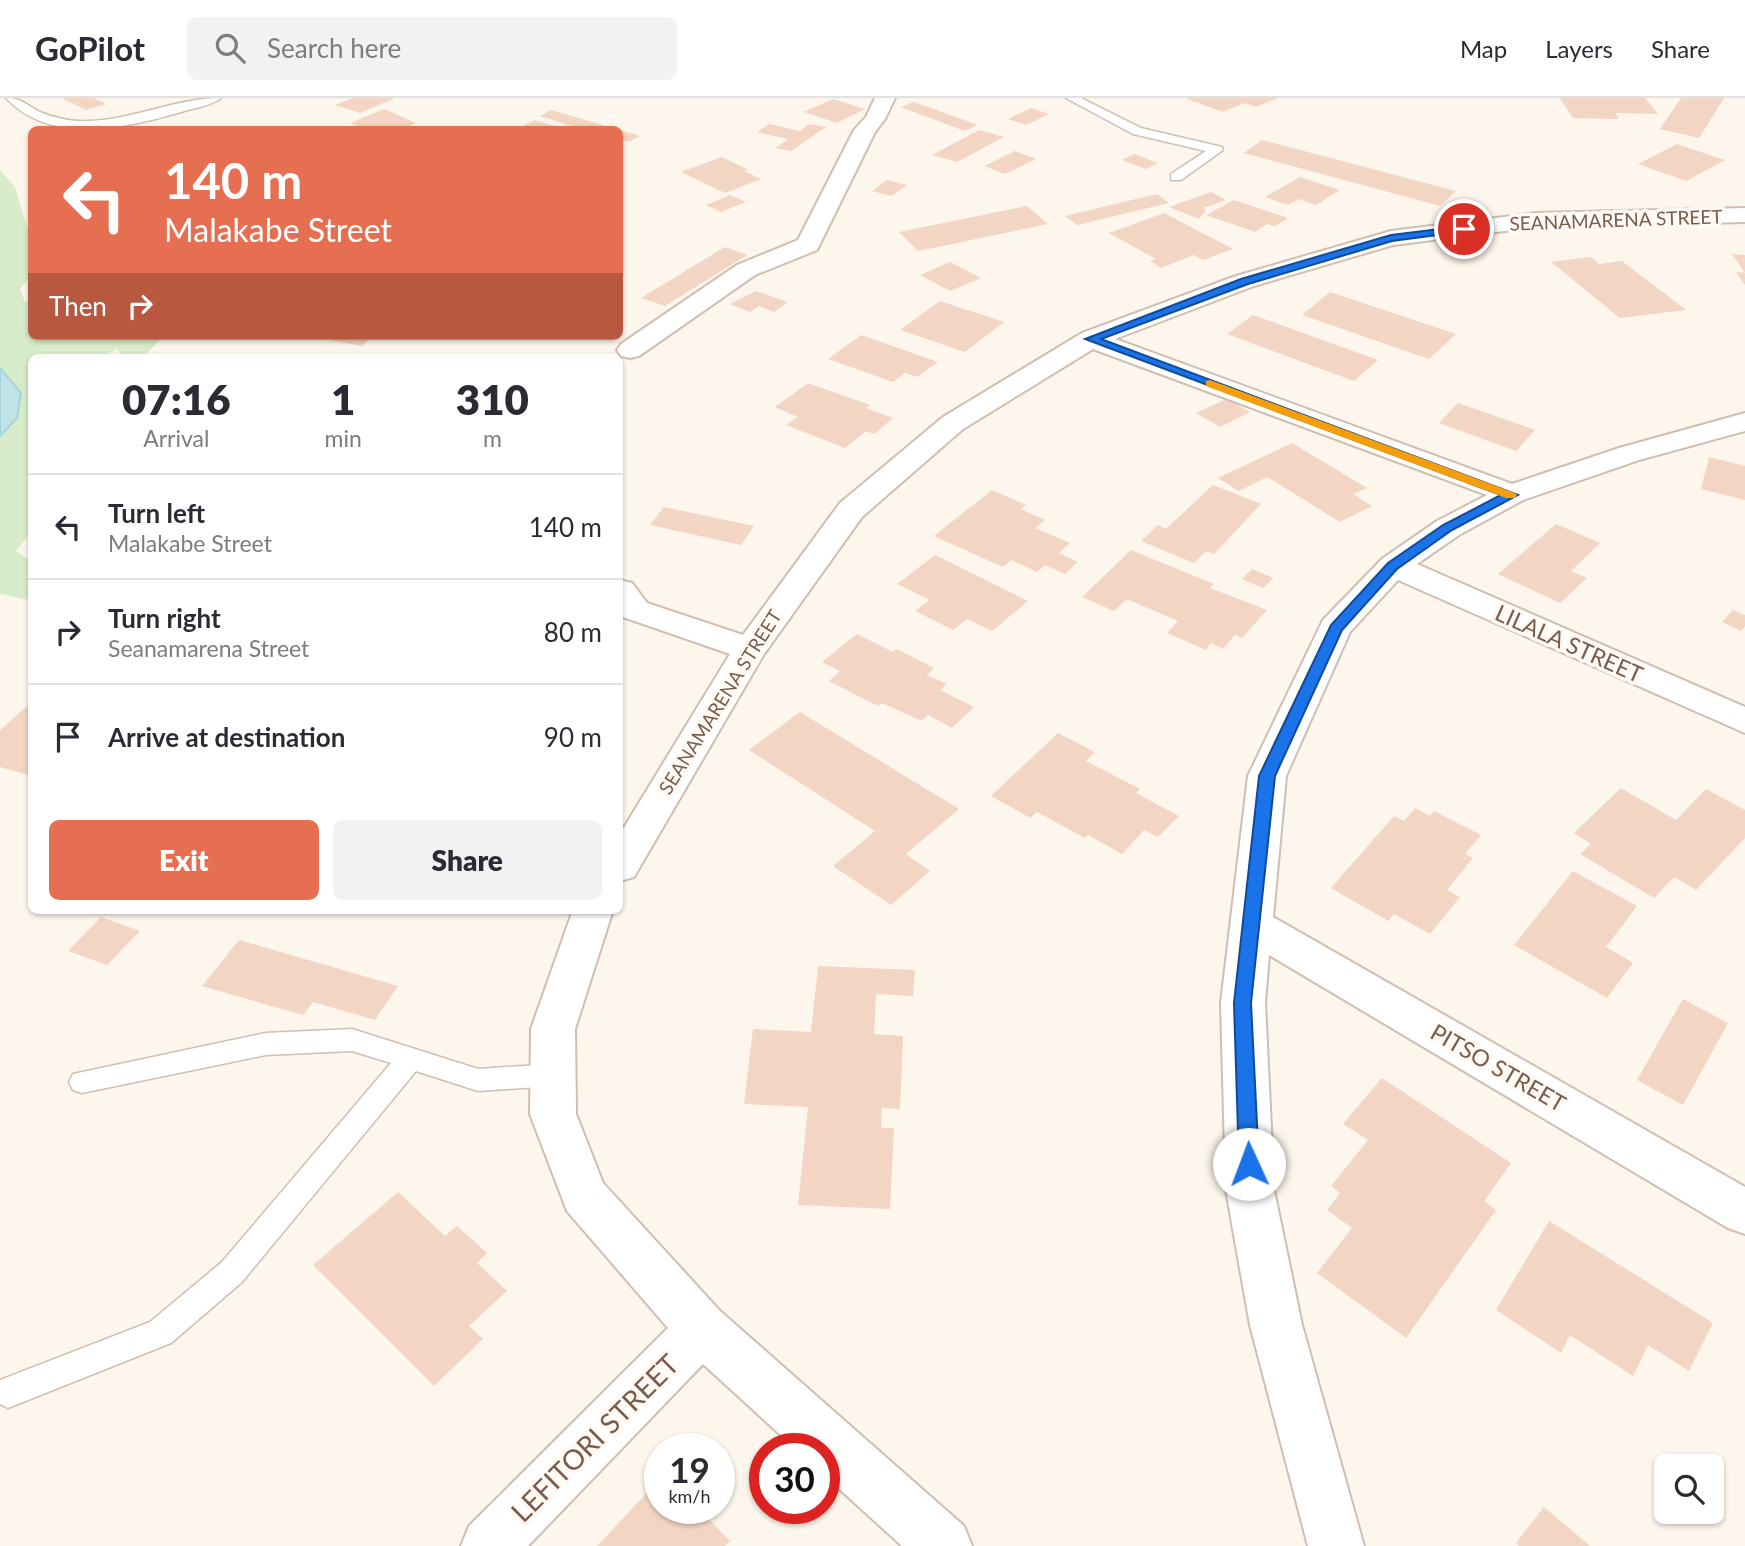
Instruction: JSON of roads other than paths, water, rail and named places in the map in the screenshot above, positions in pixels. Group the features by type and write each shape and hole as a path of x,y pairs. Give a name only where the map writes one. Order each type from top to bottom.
{"street":[{"path":"630,350 746,270 808,245 865,130 875,119 885,98"},
{"name":"SEANAMARENA STREET","path":"623,861 750,649 851,510 953,423 1091,339 1245,281 1391,238 1536,220 1745,215"},
{"path":"1091,339 1512,495"},
{"path":"1336,1546 1276,1325 1250,1191 1242,1003 1267,776 1335,628 1393,566 1448,528 1512,495 1629,454 1738,428"},
{"name":"LILALA STREET","path":"1393,566 1745,721"},
{"path":"623,594 635,610 750,649"},
{"path":"592,914 553,1029 553,1114 584,1196 702,1329 944,1546"},
{"name":"PITSO STREET","path":"1251,925 1745,1212"},
{"name":"LEFITORI STREET","path":"489,1546 702,1329"}],"lane":[{"path":"12,98 22,108 53,120 77,125 128,122 215,98"},
{"path":"1072,98 1137,131 1217,150 1176,177"},
{"path":"82,1082 266,1044 352,1040 478,1080 553,1075"},
{"path":"8,1392 160,1333 232,1272 410,1059"}],"water":[{"path":"0,368 21,393 17,418 0,436"}]}
